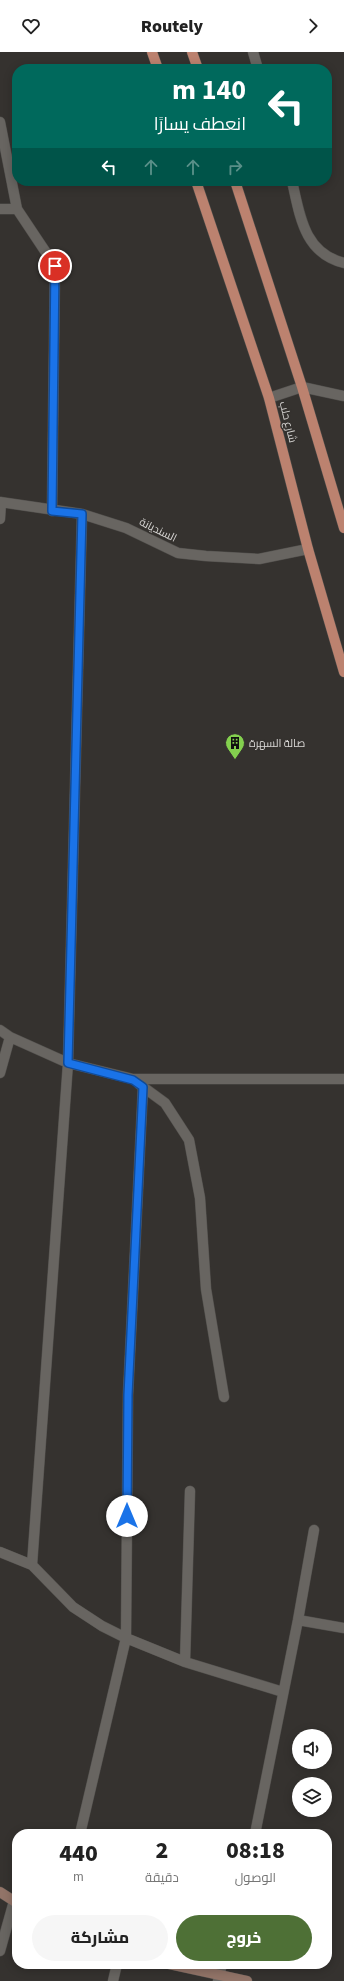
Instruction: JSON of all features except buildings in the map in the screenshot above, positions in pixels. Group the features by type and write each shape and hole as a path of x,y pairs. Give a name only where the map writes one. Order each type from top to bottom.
{"main road":[{"path":"152,52 156,64"},
{"path":"192,52 196,64"},
{"name":"شارع حلب","path":"198,186 269,398 308,549 344,672"},
{"name":"شارع حلب","path":"236,186 302,387 344,528"},
{"path":"0,1892 12,1900"},
{"path":"197,1969 219,1973 247,1981"}],"street":[{"path":"253,52 257,64"},
{"path":"0,122 16,209 55,266 52,511"},
{"path":"293,186 300,218 314,246 334,261 344,264"},
{"path":"0,209 16,209"},
{"path":"269,398 302,387 344,396"},
{"path":"0,502 0,519"},
{"name":"السنديانة","path":"0,502 52,511 82,514 126,528 178,552 206,556 259,559 308,549"},
{"path":"32,1565 68,1063 82,514"},
{"path":"0,1030 10,1037 68,1063 133,1080 344,1079"},
{"path":"0,1073 10,1037"},
{"path":"133,1080 165,1103 189,1140 200,1198 206,1289 224,1397"},
{"path":"81,1829 126,1638 128,1395 143,1087"},
{"path":"185,1662 190,1490"},
{"path":"255,1829 298,1620 314,1530"},
{"path":"0,1552 32,1565 73,1607 102,1626 126,1638 185,1662 283,1692"},
{"path":"298,1620 344,1628"},
{"path":"0,1951 12,1914"},
{"path":"113,1981 116,1969"}],"place":[{"name":"صالة السهرة","path":"235,760"}],"route":[{"path":"55,266 52,511 82,514 68,1063 133,1080 143,1087 128,1395 127,1516"}]}
